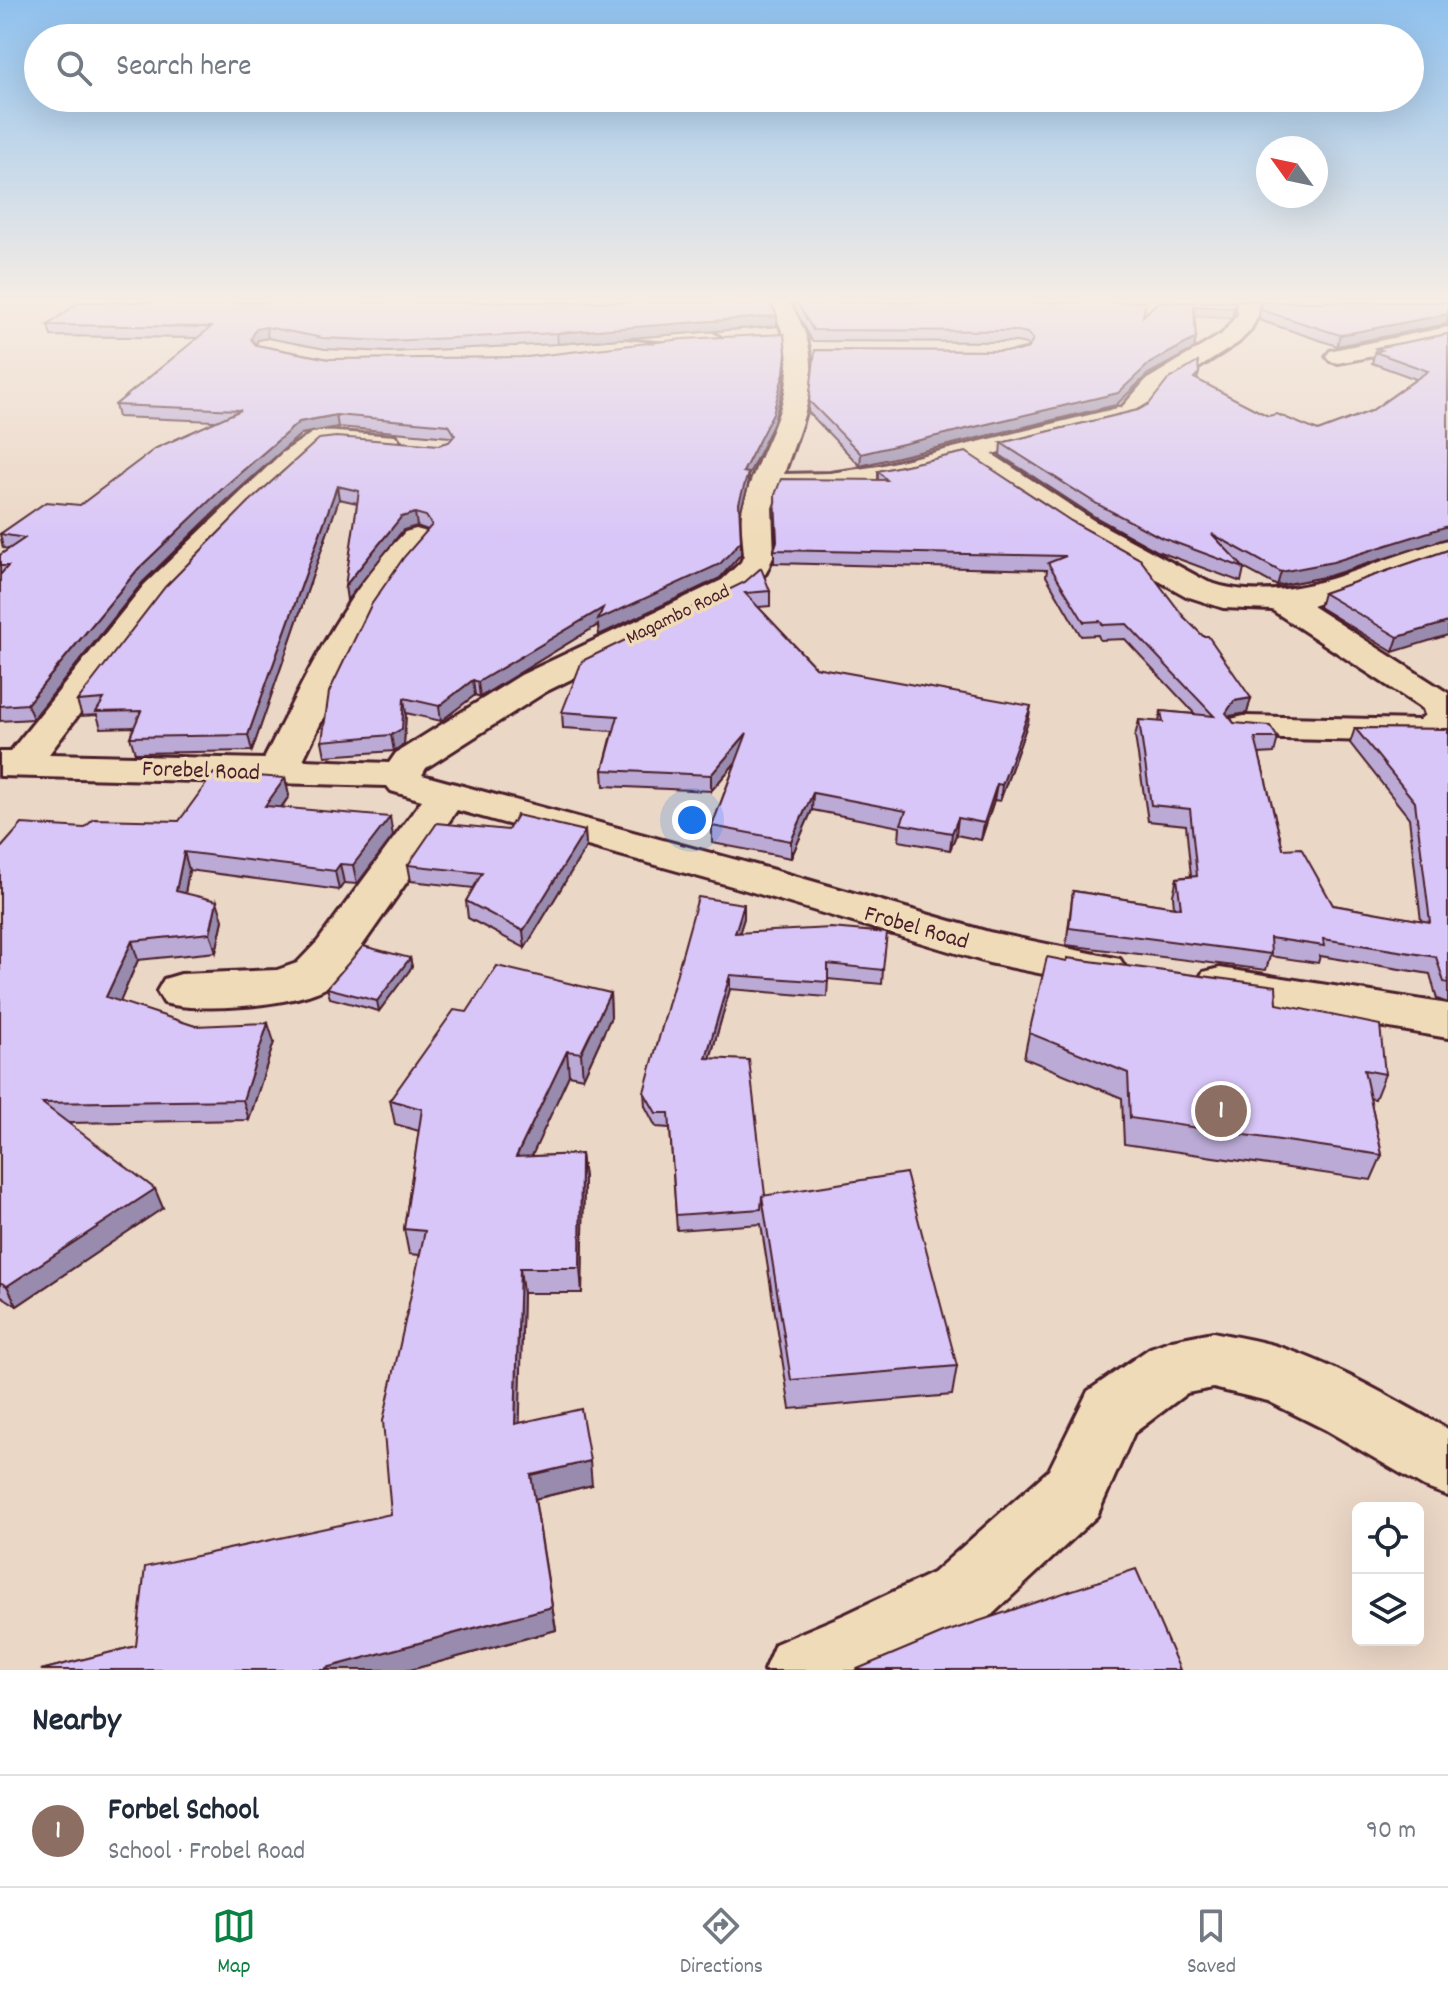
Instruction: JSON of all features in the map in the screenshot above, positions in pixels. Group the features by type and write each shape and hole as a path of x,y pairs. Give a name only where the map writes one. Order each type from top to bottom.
{"street":[{"name":"Magambo Road","path":"402,775 410,761 534,683 744,579 755,566 759,555 757,508 797,402 798,380"},
{"path":"767,480 848,480 972,453 1136,410 1154,386 1163,380"},
{"path":"11,764 155,592 240,507 312,442 338,438 412,444"},
{"path":"972,453 1046,504 1197,589 1223,598 1281,601 1306,598 1448,549"},
{"path":"278,771 360,610 394,559 416,538"},
{"path":"1244,727 1421,731 1444,724 1445,717 1439,703 1281,601"},
{"name":"Forebel Road","path":"11,764 402,775"},
{"name":"Frobel Road","path":"402,775 405,783 447,795 639,845 905,925 1069,965 1263,990 1448,1021"},
{"path":"181,991 281,986 314,974 334,952 447,795"},
{"path":"801,1670 869,1642 958,1598 1073,1493 1111,1412 1172,1368 1213,1360 1278,1375 1349,1409 1448,1464"}],"building":[{"path":"146,380 782,380 773,413 743,472 748,473 739,503 741,541 720,564 598,620 603,608 478,682 473,680 439,706 404,698 402,729 391,735 322,741 329,692 371,605 404,557 432,525 426,516 415,513 401,517 345,586 359,491 337,486 248,735 130,737 141,711 96,712 104,699 77,701 165,587 249,502 319,439 336,437 439,445 449,442 455,435 449,425 336,415 299,422 225,486 138,569 27,704 0,706 0,575 8,566 0,566 0,555 25,538 0,534 46,502 80,505 156,448 241,410 115,405"},
{"path":"811,380 1132,380 1118,393 861,454 809,401"},
{"path":"1168,380 1198,380 1268,416 1277,414 1318,431 1371,411 1415,380 1448,380 1448,526 1333,562 1281,572 1212,534 1244,568 1160,537 1097,504 1001,443 1138,410 1149,404"},
{"path":"966,452 1071,521 1140,559 1184,617 1203,636 1208,636 1251,698 1234,701 1226,713 1234,723 1270,726 1278,738 1255,738 1283,849 1301,848 1333,905 1430,922 1415,802 1355,728 1448,729 1448,983 1444,982 1436,957 1323,939 1324,946 1270,938 1271,954 1069,928 1073,891 1181,908 1177,878 1197,876 1190,809 1151,805 1139,720 1163,722 1161,711 1214,716 1127,624 1084,622 1048,563 1066,556 774,550 777,541 775,495 781,479 887,480 878,471"},
{"path":"1448,550 1448,622 1398,637 1323,593"},
{"path":"761,568 770,591 745,593 815,667 1031,706 1002,785 997,784 984,823 958,818 952,833 901,824 906,811 813,793 791,841 712,826 747,733 711,775 603,770 618,716 562,712 582,661 745,582"},
{"path":"214,773 285,778 265,806 390,817 353,865 340,864 335,871 184,852 176,891 217,901 210,933 132,941 106,997 195,1026 268,1023 243,1100 42,1103 155,1189 7,1286 0,1282 0,849 22,824 84,828 94,819 179,821"},
{"path":"517,815 585,831 523,931 466,901 482,873 408,865 437,823 508,830"},
{"path":"698,897 744,904 735,933 831,928 887,933 883,970 828,964 828,982 730,975 706,1058 749,1060 765,1195 762,1196 761,1209 676,1215 669,1113 656,1113 644,1092"},
{"path":"363,946 410,958 377,1001 327,988"},
{"path":"1047,957 1276,986 1277,1004 1380,1025 1385,1074 1364,1070 1382,1155 1130,1118 1128,1073 1029,1033"},
{"path":"497,966 610,993 581,1053 567,1051 516,1157 581,1154 580,1268 520,1268 515,1424 581,1409 590,1461 531,1475 552,1607 326,1670 41,1670 136,1646 145,1567 391,1514 383,1421 425,1231 404,1229 422,1109 390,1100 454,1010 467,1012"},
{"path":"906,1173 957,1366 791,1380 762,1196"},
{"path":"1136,1569 1180,1670 855,1670 943,1633"}],"place":[{"name":"Forbel School","path":"1221,1111"}]}
